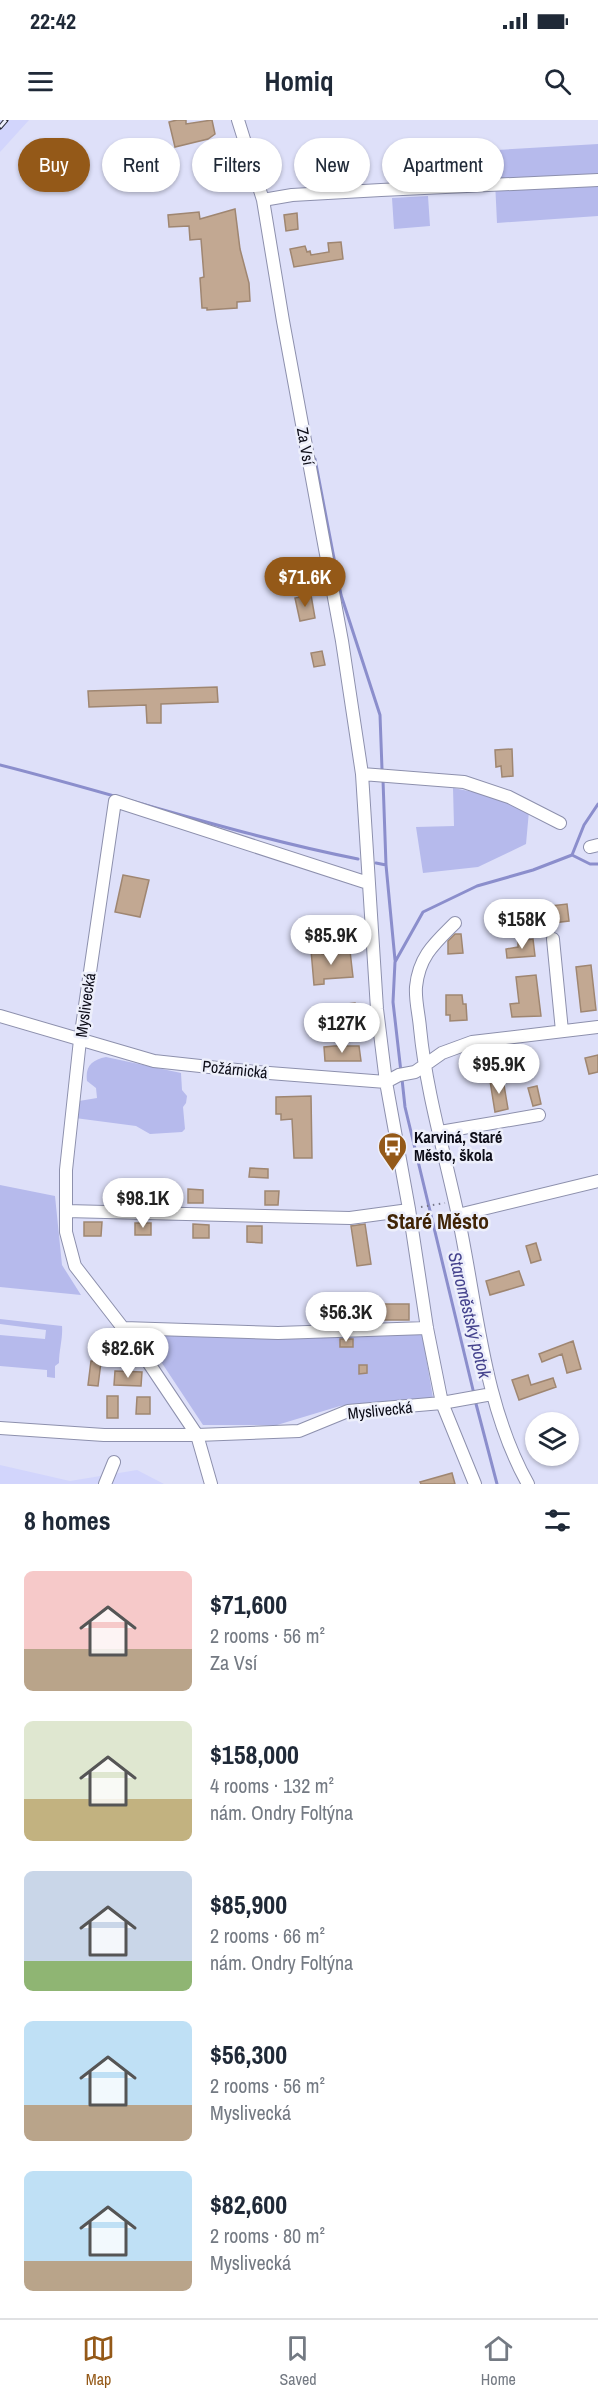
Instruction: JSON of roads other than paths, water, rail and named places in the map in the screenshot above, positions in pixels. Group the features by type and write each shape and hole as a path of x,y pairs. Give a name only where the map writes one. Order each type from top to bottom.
{"street":[{"name":"Za Vsí","path":"238,120 263,200 342,641 362,774 377,1009 427,1328 442,1403 476,1484"},
{"path":"263,200 292,195 598,180"},
{"path":"362,774 464,782 509,797 560,823"},
{"name":"Myslivecká","path":"211,1484 197,1435 124,1328 75,1266 66,1232 66,1170 80,1040 115,801 368,883"},
{"path":"455,923 427,951 416,987 424,1066 458,1215 482,1396 502,1427 528,1484"},
{"path":"553,939 561,1031"},
{"name":"Požárnická","path":"0,1016 154,1061 387,1082"},
{"path":"387,1082 424,1066 442,1053 471,1042 598,1027"},
{"path":"440,1132 539,1115"},
{"path":"458,1215 598,1180"},
{"path":"66,1211 350,1218 410,1210"},
{"path":"124,1328 278,1333 427,1328"},
{"name":"Myslivecká","path":"197,1435 299,1431 348,1411 442,1403 482,1396"},
{"path":"0,1428 104,1435 197,1435"},
{"path":"105,1484 114,1462"}],"waterway":[{"path":"315,459 341,595 380,715 382,769"},
{"path":"0,765 223,827 358,859"},
{"path":"383,780 386,865"},
{"name":"Staroměstský potok","path":"401,1072 393,1002 395,962 423,912 477,886 533,870 572,855 584,825 598,804"},
{"path":"572,855 590,864 598,864"},
{"path":"376,863 386,865 395,960"},
{"name":"Staroměstský potok","path":"402,1079 405,1107 474,1394"},
{"name":"Staroměstský potok","path":"475,1400 497,1484"}],"railway":[{"path":"0,127 6,120"}],"place":[{"name":"Karviná, Staré Město, škola","path":"393,1172"}],"district":[{"name":"Staré Město","path":"438,1221"}]}
